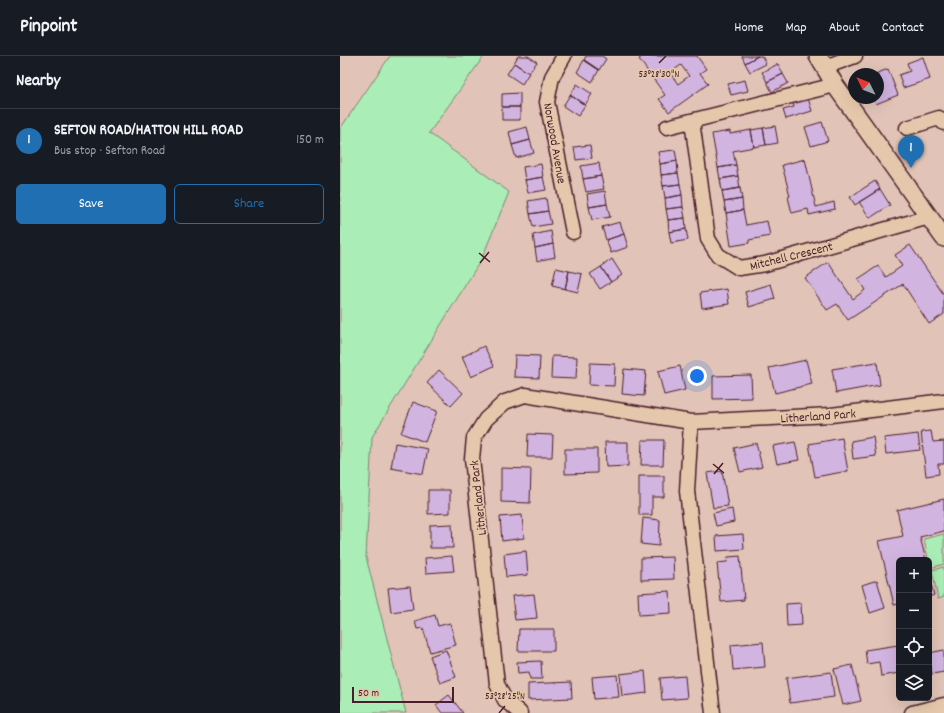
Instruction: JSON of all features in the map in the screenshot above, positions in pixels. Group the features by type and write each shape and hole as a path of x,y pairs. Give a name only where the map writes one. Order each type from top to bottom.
{"main road":[{"path":"822,62 835,85 944,238"}],"street":[{"name":"Norwood Avenue","path":"564,56 552,77 547,102 573,232"},
{"path":"822,62 855,56"},
{"path":"667,127 835,85"},
{"path":"907,128 939,118 944,124"},
{"name":"Mitchell Crescent","path":"692,121 708,239 718,255 739,268 764,264 929,217"},
{"name":"Litherland Park","path":"520,713 505,700 497,684 472,459 474,438 486,419 505,402 525,396 691,422 831,415 944,401"},
{"path":"691,422 687,491 713,713"},
{"path":"912,713 944,705"}],"green space":[{"path":"390,56 484,56 429,133 509,192 482,258 372,437 366,557 406,713 340,713 340,129"},
{"path":"944,534 944,564 932,567 932,557 928,557 924,539"},
{"path":"944,567 944,597 938,599 932,570"}],"building":[{"path":"518,56 528,56 537,62 529,73 514,63"},
{"path":"586,56 602,56 606,59 599,70 584,60"},
{"path":"643,56 697,56 706,69 700,73 708,84 669,112 659,99 665,95 639,59","holes":["681,65 689,76 678,84 670,73"]},
{"path":"742,56 758,56 745,63"},
{"path":"758,56 762,56 766,64 750,72 745,63"},
{"path":"923,57 930,79 903,88 899,75 910,71 907,63"},
{"path":"584,60 599,70 592,82 577,72"},
{"path":"514,63 529,73 522,84 507,74"},
{"path":"778,64 783,74 767,82 762,72"},
{"path":"888,69 898,95 884,101 884,71"},
{"path":"783,74 788,83 772,92 767,82"},
{"path":"745,80 748,91 731,95 728,84"},
{"path":"577,84 592,94 585,105 570,95"},
{"path":"520,93 520,107 502,107 502,94"},
{"path":"570,95 585,105 578,116 563,106"},
{"path":"807,95 812,111 786,119 783,110 794,107 792,99"},
{"path":"502,107 520,107 520,120 502,120"},
{"path":"822,122 828,141 811,146 805,127"},
{"path":"775,126 778,143 766,145 763,128"},
{"path":"527,127 530,140 512,145 509,132"},
{"path":"763,128 766,145 754,147 751,130"},
{"path":"751,130 754,147 733,151 736,165 718,168 712,134 730,131 730,134"},
{"path":"530,140 534,153 516,158 512,145"},
{"path":"590,145 592,158 576,160 574,147"},
{"path":"675,150 677,161 660,164 658,152"},
{"path":"805,159 816,207 834,202 835,209 809,215 808,209 792,213 788,197 790,196 782,165"},
{"path":"677,161 678,173 661,175 660,164"},
{"path":"599,163 601,176 583,179 581,166"},
{"path":"541,164 543,177 525,180 523,167"},
{"path":"736,165 738,176 720,179 718,168"},
{"path":"678,173 680,184 663,186 661,175"},
{"path":"601,176 604,189 586,192 583,179"},
{"path":"738,176 740,188 722,191 720,179"},
{"path":"543,177 546,190 528,193 525,180"},
{"path":"875,181 880,189 855,205 850,197"},
{"path":"680,184 682,195 665,198 663,186"},
{"path":"740,188 742,199 724,202 722,191"},
{"path":"880,189 890,205 870,218 859,202"},
{"path":"605,191 607,204 589,207 587,194"},
{"path":"682,195 683,207 666,209 665,198"},
{"path":"546,198 548,211 530,214 528,201"},
{"path":"742,199 743,210 726,213 724,202"},
{"path":"607,204 610,217 592,220 589,207"},
{"path":"683,207 685,218 668,220 666,209"},
{"path":"743,210 746,225 767,221 770,236 749,240 749,243 731,246 726,213"},
{"path":"548,211 551,224 533,227 530,214"},
{"path":"685,218 686,229 669,232 668,220"},
{"path":"620,222 624,234 606,240 602,227"},
{"path":"686,229 688,240 671,243 669,232"},
{"path":"551,231 553,244 535,248 533,235"},
{"path":"624,234 628,247 611,253 606,240"},
{"path":"553,244 555,257 537,261 535,248"},
{"path":"910,245 944,295 944,314 929,324 903,284 848,320 837,304 827,310 805,278 828,262 853,299 865,290 858,279 878,266 886,277 902,266 895,255"},
{"path":"612,259 622,275 611,282 601,267"},
{"path":"601,267 611,282 600,289 590,274"},
{"path":"556,268 569,271 565,289 552,286"},
{"path":"569,271 582,274 578,292 565,289"},
{"path":"771,284 775,299 749,307 745,292"},
{"path":"727,289 729,304 702,308 700,293"},
{"path":"484,346 494,366 471,377 462,357"},
{"path":"515,355 540,356 539,378 514,377"},
{"path":"552,356 577,357 576,379 551,378"},
{"path":"806,360 812,384 775,393 769,368"},
{"path":"877,362 880,385 836,393 832,369"},
{"path":"590,363 615,364 614,386 589,385"},
{"path":"680,366 685,390 664,395 658,371"},
{"path":"624,369 646,371 644,396 622,394"},
{"path":"439,370 463,393 451,406 427,383"},
{"path":"751,375 752,398 713,399 713,376"},
{"path":"413,402 437,411 425,442 401,433"},
{"path":"931,431 933,442 944,441 944,464 938,464 939,474 926,476 921,432"},
{"path":"528,434 553,435 552,457 527,457"},
{"path":"918,434 920,450 886,454 884,438"},
{"path":"873,437 876,456 853,459 851,441"},
{"path":"842,438 848,471 815,477 809,444"},
{"path":"642,440 664,440 663,465 641,465"},
{"path":"605,442 628,442 628,466 606,467"},
{"path":"795,442 799,460 777,464 773,446"},
{"path":"395,443 428,449 423,474 391,468"},
{"path":"756,443 762,467 740,472 734,448"},
{"path":"565,449 597,449 597,473 565,474"},
{"path":"501,468 531,469 530,503 501,502"},
{"path":"722,471 728,506 713,508 707,473"},
{"path":"639,476 664,476 664,497 652,497 652,515 639,515"},
{"path":"428,490 450,490 450,513 428,514"},
{"path":"944,499 944,531 920,537 925,557 896,557 896,605 894,605 879,541 903,536 897,510"},
{"path":"732,509 734,522 716,526 713,513"},
{"path":"522,515 524,538 502,541 500,517"},
{"path":"643,518 660,520 659,546 641,544"},
{"path":"452,524 453,548 430,548 430,525"},
{"path":"743,534 744,549 717,551 716,536"},
{"path":"526,551 528,575 506,577 504,554"},
{"path":"452,556 454,571 426,573 425,558"},
{"path":"740,556 744,600 721,602 717,563 727,562 728,557"},
{"path":"673,557 674,579 641,580 641,558"},
{"path":"877,580 885,608 870,613 862,585"},
{"path":"410,586 413,609 391,612 388,588"},
{"path":"670,591 671,613 639,615 638,593"},
{"path":"534,594 537,618 515,620 512,596"},
{"path":"801,603 802,625 787,626 786,604"},
{"path":"435,615 438,626 450,623 456,645 430,652 423,628 417,629 415,621"},
{"path":"519,629 554,629 554,651 518,651"},
{"path":"763,642 765,667 733,670 731,645"},
{"path":"896,645 896,674 881,676 879,662 867,664 865,650"},
{"path":"446,650 456,677 440,683 430,656"},
{"path":"944,650 944,672 932,674 932,652"},
{"path":"541,661 542,679 530,679 529,672 518,673 517,662"},
{"path":"852,665 861,701 843,705 834,669"},
{"path":"645,671 647,693 622,696 620,674"},
{"path":"831,672 834,697 790,703 786,678"},
{"path":"617,675 619,697 594,699 592,677"},
{"path":"685,676 687,698 662,700 660,678"},
{"path":"571,682 572,698 528,700 528,684"},
{"path":"449,695 463,713 442,713 436,705"}],"place":[{"name":"SEFTON ROAD/HATTON HILL ROAD","path":"911,168"}]}
